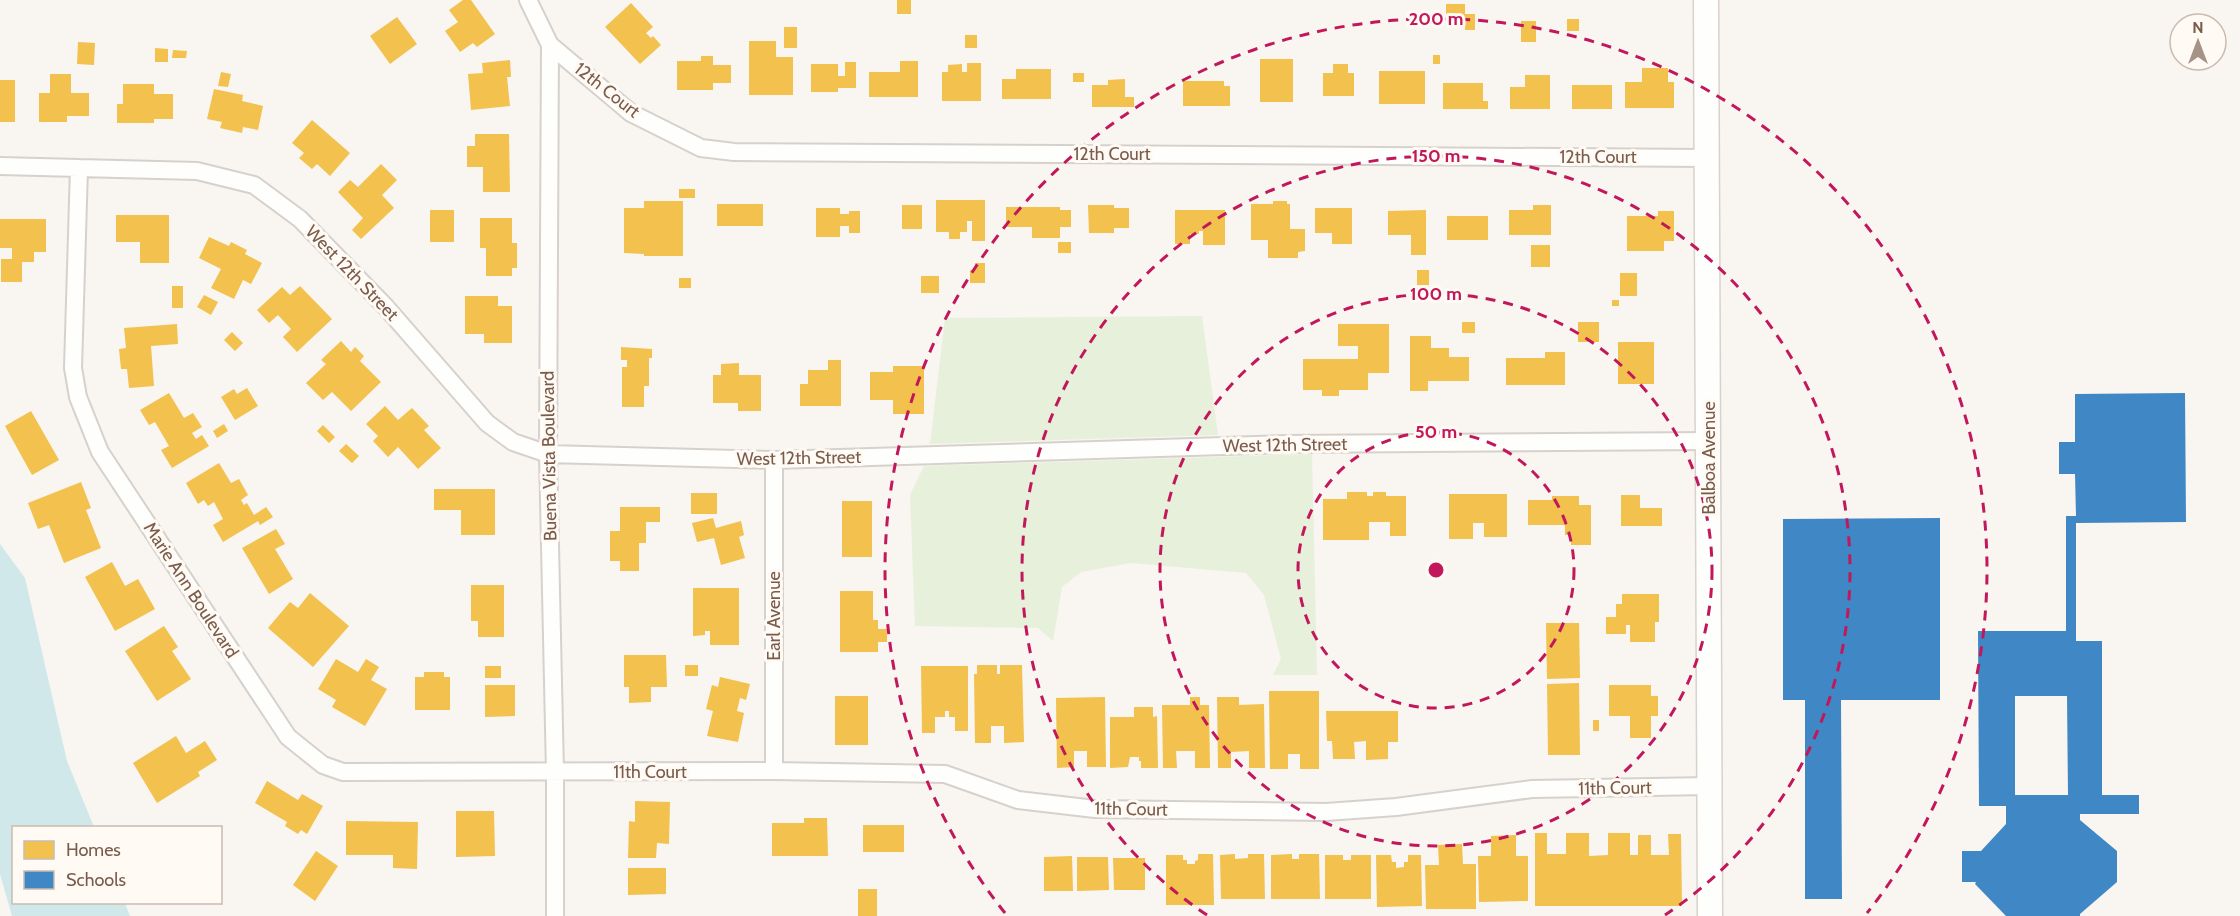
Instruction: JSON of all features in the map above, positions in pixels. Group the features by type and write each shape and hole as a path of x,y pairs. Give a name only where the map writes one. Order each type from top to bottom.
{"street":[{"name":"Buena Vista Boulevard","path":"528,0 550,45 548,454 555,773 555,916"},
{"name":"Balboa Avenue","path":"1706,0 1710,916"},
{"name":"12th Court","path":"550,45 631,113 701,148 734,152 1707,158"},
{"name":"West 12th Street","path":"0,166 197,171 254,186 300,219 378,298 487,423 513,442 548,454 774,460 1287,444 1709,441"},
{"name":"Marie Ann Boulevard","path":"80,168 73,368 78,397 100,452 288,737 323,765 343,772 555,773"},
{"name":"Earl Avenue","path":"774,460 774,771"},
{"name":"11th Court","path":"555,773 774,771 945,774 1018,800 1095,809 1326,812 1396,807 1532,789 1710,786"}],"green space":[{"path":"1202,316 1218,435 930,444 945,318"},
{"path":"1312,454 1317,675 1273,675 1281,659 1264,595 1246,573 1131,563 1081,572 1062,587 1053,641 1038,628 915,626 910,495 924,466"}],"water":[{"path":"0,544 25,578 67,761 94,826 12,826 12,904 125,904 130,916 12,916 0,874"}],"building: Homes":[{"path":"463,0 471,0 495,34 477,47 473,43 460,52 445,31 458,22 449,10"},
{"path":"897,0 911,0 911,14 897,14"},
{"path":"631,3 653,27 646,33 651,38 653,36 661,45 640,64 605,27"},
{"path":"1446,4 1465,4 1465,14 1475,14 1475,30 1465,30 1465,25 1446,25"},
{"path":"397,17 417,44 390,64 370,36"},
{"path":"1567,19 1579,19 1579,31 1567,31"},
{"path":"1521,21 1536,21 1536,42 1521,42"},
{"path":"784,27 797,27 797,48 784,48"},
{"path":"965,35 977,35 977,48 965,48"},
{"path":"749,41 776,41 776,57 793,57 793,95 749,95"},
{"path":"78,42 95,43 94,65 77,64"},
{"path":"155,48 168,49 168,62 155,62"},
{"path":"173,50 187,51 186,58 172,58"},
{"path":"1433,55 1440,55 1440,64 1433,64"},
{"path":"701,56 713,56 713,65 731,65 731,83 713,83 713,90 677,90 677,61 701,61"},
{"path":"1260,59 1293,59 1293,102 1260,102"},
{"path":"510,60 511,77 507,77 510,106 471,110 468,74 483,73 482,63"},
{"path":"900,61 918,61 918,97 869,97 869,72 900,72"},
{"path":"845,62 856,62 856,88 838,88 838,92 811,92 811,64 838,64 838,76 845,76"},
{"path":"967,63 981,63 981,101 942,101 942,72 948,72 948,65 962,64 962,72 967,72"},
{"path":"1333,64 1348,64 1348,73 1354,73 1354,96 1323,96 1323,73 1333,73"},
{"path":"1642,68 1668,68 1668,82 1674,82 1674,108 1625,108 1625,82 1642,82"},
{"path":"1016,69 1051,69 1051,99 1002,99 1002,79 1016,79"},
{"path":"1379,71 1425,71 1425,104 1379,104"},
{"path":"221,72 231,74 228,87 218,86"},
{"path":"1073,73 1084,73 1084,82 1073,82"},
{"path":"50,74 71,74 71,93 89,93 89,116 67,116 67,122 39,122 39,93 50,93"},
{"path":"1525,75 1550,75 1550,109 1510,109 1510,87 1525,87"},
{"path":"1125,79 1125,97 1134,97 1134,107 1092,107 1092,85 1108,85 1108,80"},
{"path":"0,80 15,80 15,122 0,122"},
{"path":"1183,81 1224,81 1224,86 1230,86 1230,106 1183,106"},
{"path":"1443,83 1483,83 1483,101 1488,101 1488,109 1443,109"},
{"path":"123,84 154,84 154,94 173,94 173,119 154,119 154,123 117,123 117,104 123,104"},
{"path":"1572,85 1612,85 1612,109 1572,109"},
{"path":"214,89 243,95 242,101 263,106 258,130 243,127 242,133 220,128 222,122 207,119"},
{"path":"312,120 350,153 330,176 317,164 312,169 299,158 304,153 292,143"},
{"path":"475,134 509,134 510,192 483,192 483,167 467,167 467,146 475,146"},
{"path":"381,164 397,180 382,195 394,208 361,239 352,230 363,218 338,192 350,180 358,187"},
{"path":"679,189 695,189 695,198 679,198"},
{"path":"936,200 985,200 985,241 972,241 972,221 967,221 967,232 960,232 960,239 949,239 949,232 936,232"},
{"path":"644,201 683,201 683,256 644,256 644,254 624,253 624,208 644,208"},
{"path":"1273,201 1287,201 1287,204 1290,204 1290,229 1305,229 1305,251 1298,252 1298,258 1268,258 1268,240 1251,240 1251,204 1273,204"},
{"path":"717,204 763,204 763,226 717,226"},
{"path":"902,205 922,205 922,229 902,229"},
{"path":"1088,205 1114,205 1114,208 1129,208 1129,228 1114,228 1114,233 1089,233"},
{"path":"1533,205 1551,205 1551,235 1509,235 1509,210 1533,210"},
{"path":"1006,207 1060,207 1060,210 1071,210 1071,227 1060,227 1060,238 1032,238 1032,227 1006,227"},
{"path":"816,208 840,208 840,214 860,211 860,233 849,233 849,226 840,226 840,237 816,237"},
{"path":"1315,208 1352,208 1352,244 1332,244 1332,233 1315,233"},
{"path":"430,210 454,210 454,242 430,242"},
{"path":"1175,210 1225,210 1225,245 1203,245 1203,231 1199,231 1199,234 1190,234 1190,244 1175,244"},
{"path":"1426,210 1426,255 1411,255 1411,235 1388,235 1388,211"},
{"path":"1658,211 1674,211 1674,241 1664,241 1664,251 1627,251 1627,216 1658,216"},
{"path":"116,215 169,215 169,263 140,263 140,242 116,242"},
{"path":"1447,216 1488,216 1488,240 1447,240"},
{"path":"480,218 512,218 512,243 517,243 517,268 512,268 512,276 486,276 486,248 480,248"},
{"path":"0,219 46,219 46,252 34,252 34,262 22,262 22,282 1,282 1,259 12,259 12,248 0,248"},
{"path":"209,237 229,246 231,242 247,250 245,254 262,263 251,284 243,280 234,299 211,288 221,269 199,258"},
{"path":"1058,242 1071,242 1071,253 1058,253"},
{"path":"1531,245 1550,245 1550,267 1531,267"},
{"path":"975,263 985,263 985,283 970,283 970,270 975,270"},
{"path":"1417,270 1429,270 1429,285 1417,285"},
{"path":"1620,273 1637,273 1637,296 1620,296"},
{"path":"921,276 939,276 939,293 921,293"},
{"path":"679,278 691,278 691,288 679,288"},
{"path":"172,286 183,286 183,308 172,308"},
{"path":"300,286 332,319 297,352 283,337 291,329 278,315 269,323 257,310 282,287 290,295"},
{"path":"204,295 218,302 211,315 197,307"},
{"path":"465,296 498,296 498,306 512,306 512,343 484,343 484,334 465,334"},
{"path":"1612,300 1619,300 1619,306 1612,306"},
{"path":"1462,322 1475,322 1475,333 1462,333"},
{"path":"1578,322 1599,322 1599,342 1578,342"},
{"path":"177,324 178,344 151,346 154,386 129,388 127,369 121,369 119,349 126,348 124,328"},
{"path":"1338,324 1389,324 1389,373 1368,373 1368,390 1339,390 1339,396 1322,396 1322,390 1303,390 1303,359 1358,359 1358,346 1338,346"},
{"path":"232,332 243,343 235,351 224,340"},
{"path":"1410,336 1431,336 1431,348 1449,348 1449,357 1469,357 1469,381 1428,381 1428,391 1410,391"},
{"path":"341,341 351,352 355,347 364,356 360,361 381,382 351,411 332,392 323,400 306,383 326,364 321,360"},
{"path":"1618,342 1654,342 1654,384 1618,384"},
{"path":"621,347 652,349 652,358 649,358 649,386 644,386 644,407 622,407 622,367 627,367 627,360 621,360"},
{"path":"1545,352 1565,352 1565,385 1506,385 1506,358 1545,358"},
{"path":"828,360 841,360 841,406 800,406 800,384 808,384 808,370 828,370"},
{"path":"739,363 739,375 761,375 761,411 738,411 738,403 713,403 713,375 721,375 721,364"},
{"path":"893,366 924,366 924,414 893,414 893,400 870,400 870,372 893,372"},
{"path":"247,388 258,406 235,420 221,397 234,389 237,394"},
{"path":"169,393 184,418 193,413 202,427 192,433 196,439 202,435 209,446 172,468 161,450 169,446 155,422 149,425 140,410"},
{"path":"385,406 398,420 412,408 429,426 424,430 441,448 418,469 398,447 388,457 373,441 378,436 366,424"},
{"path":"31,411 59,460 32,475 5,426"},
{"path":"224,424 228,431 217,438 213,431"},
{"path":"323,425 335,437 329,443 317,431"},
{"path":"346,444 359,456 352,463 339,451"},
{"path":"219,463 231,483 239,479 248,495 241,500 244,505 247,503 254,515 266,507 273,517 260,525 258,521 223,542 213,525 223,519 214,502 208,506 204,500 198,504 186,483"},
{"path":"81,482 91,508 86,510 101,548 64,563 49,525 38,529 28,503"},
{"path":"434,489 495,489 495,535 461,535 461,510 434,510"},
{"path":"1347,492 1367,492 1367,496 1373,496 1373,492 1386,492 1386,496 1406,496 1406,536 1390,536 1390,522 1369,522 1369,540 1323,540 1323,499 1347,499"},
{"path":"691,493 717,493 717,514 691,514"},
{"path":"1449,494 1507,494 1507,537 1484,537 1484,523 1473,523 1473,539 1449,539"},
{"path":"1621,495 1640,495 1640,508 1662,508 1662,526 1621,526"},
{"path":"1552,496 1579,496 1579,505 1591,505 1591,545 1571,545 1571,535 1565,535 1565,525 1528,525 1528,500 1552,500"},
{"path":"842,501 872,501 872,557 842,557"},
{"path":"620,507 660,507 660,522 646,522 646,543 639,543 639,571 620,571 620,561 610,561 610,531 620,531"},
{"path":"713,518 716,528 741,521 744,535 739,537 745,558 721,565 714,538 697,542 692,523"},
{"path":"276,529 285,544 275,549 293,579 269,594 242,548"},
{"path":"112,562 125,586 138,579 155,609 115,631 85,577"},
{"path":"471,585 504,585 504,637 478,637 478,621 471,621"},
{"path":"693,588 739,588 739,645 710,645 710,631 705,631 705,635 693,636"},
{"path":"840,591 873,591 873,620 878,620 878,629 887,629 887,642 878,642 878,652 840,652"},
{"path":"310,593 349,626 313,667 268,628 290,602 298,608"},
{"path":"1622,594 1659,594 1659,622 1655,622 1655,642 1630,642 1630,625 1626,625 1626,634 1606,634 1606,617 1616,617 1616,604 1622,604"},
{"path":"1546,623 1579,623 1580,678 1547,679"},
{"path":"164,626 178,647 172,651 191,679 157,701 125,651"},
{"path":"624,655 666,655 667,687 651,687 651,702 629,703 629,687 624,687"},
{"path":"336,659 358,672 366,659 379,667 371,680 387,689 365,726 332,707 336,700 318,689"},
{"path":"685,665 698,665 698,676 685,676"},
{"path":"977,665 997,665 997,674 1000,674 1000,665 1022,665 1024,742 1004,743 1004,726 991,726 991,743 975,743 974,674 977,674"},
{"path":"485,666 501,666 501,678 485,678"},
{"path":"921,666 968,666 968,731 955,731 955,717 949,717 949,711 945,711 945,717 935,717 935,733 922,733"},
{"path":"424,672 444,672 444,677 450,677 450,710 415,710 415,677 424,677"},
{"path":"720,677 750,684 746,700 740,698 737,711 744,713 738,742 707,736 713,711 706,709 712,685 718,687"},
{"path":"1579,683 1580,755 1548,755 1547,684"},
{"path":"485,685 515,685 515,716 485,717"},
{"path":"1609,685 1651,685 1651,696 1658,696 1658,716 1651,716 1651,738 1630,738 1630,716 1609,716"},
{"path":"1269,691 1319,691 1319,769 1300,769 1300,754 1288,754 1288,769 1270,769"},
{"path":"835,696 868,696 868,745 835,745"},
{"path":"1105,697 1106,767 1087,767 1087,751 1074,751 1074,767 1057,768 1056,698"},
{"path":"1190,697 1200,697 1200,705 1209,705 1210,768 1195,768 1195,751 1176,751 1177,768 1163,768 1162,705 1190,705"},
{"path":"1217,697 1239,697 1239,705 1264,704 1265,768 1249,768 1249,751 1231,752 1231,768 1218,768"},
{"path":"1134,707 1153,707 1153,717 1157,716 1158,768 1141,768 1139,757 1130,757 1128,767 1110,768 1110,717 1134,717"},
{"path":"1326,711 1398,711 1398,742 1388,742 1388,759 1366,760 1366,741 1354,742 1355,759 1333,759 1332,741 1327,741"},
{"path":"1593,720 1599,720 1599,731 1593,731"},
{"path":"176,736 186,753 205,741 217,760 198,772 200,776 157,803 133,763"},
{"path":"267,781 298,800 302,794 323,806 307,834 301,830 298,834 285,826 287,822 255,803"},
{"path":"635,801 670,802 669,844 657,843 656,858 628,858 629,821 635,822"},
{"path":"456,811 494,811 495,856 456,857"},
{"path":"804,818 827,818 828,856 772,856 772,823 804,823"},
{"path":"346,821 418,822 417,869 393,868 393,855 346,855"},
{"path":"863,825 904,825 904,852 863,852"},
{"path":"1535,833 1547,833 1547,854 1566,854 1566,833 1589,833 1589,856 1608,855 1608,833 1630,833 1630,855 1638,855 1638,835 1651,835 1651,855 1669,855 1668,834 1681,834 1682,906 1535,906"},
{"path":"1516,835 1516,856 1528,856 1528,901 1479,902 1478,856 1491,856 1491,836"},
{"path":"1462,844 1463,864 1476,864 1476,909 1426,909 1425,865 1439,865 1438,845"},
{"path":"316,851 338,866 315,901 293,885"},
{"path":"1198,854 1213,854 1214,905 1166,905 1166,855 1183,855 1183,860 1187,860 1187,864 1195,864"},
{"path":"1235,854 1235,859 1248,858 1248,854 1264,854 1265,899 1221,899 1220,855"},
{"path":"1292,854 1292,859 1299,859 1299,854 1319,854 1320,899 1271,899 1271,855"},
{"path":"1325,855 1343,855 1343,860 1351,860 1351,855 1371,855 1371,899 1325,899"},
{"path":"1376,855 1391,855 1392,862 1396,862 1396,868 1404,867 1404,862 1408,862 1408,855 1421,855 1422,906 1377,907"},
{"path":"1072,856 1073,891 1044,891 1044,857"},
{"path":"1077,857 1108,857 1109,890 1077,891"},
{"path":"1113,858 1145,858 1145,890 1114,890"},
{"path":"628,868 666,868 666,894 628,895"},
{"path":"858,889 877,889 877,916 858,916"}],"building: Schools":[{"path":"2185,393 2186,522 2076,523 2076,641 2102,641 2102,795 2139,795 2139,814 2080,814 2080,820 2117,851 2117,882 2080,916 2006,916 1975,884 1976,882 1962,882 1962,851 1981,851 2006,824 2006,806 1979,806 1978,631 2066,631 2066,516 2076,516 2075,474 2059,474 2059,442 2075,442 2075,394","holes":["2015,696 2067,696 2068,795 2015,795"]},
{"path":"1940,518 1940,700 1841,700 1842,899 1805,899 1805,700 1783,700 1783,519"}]}
